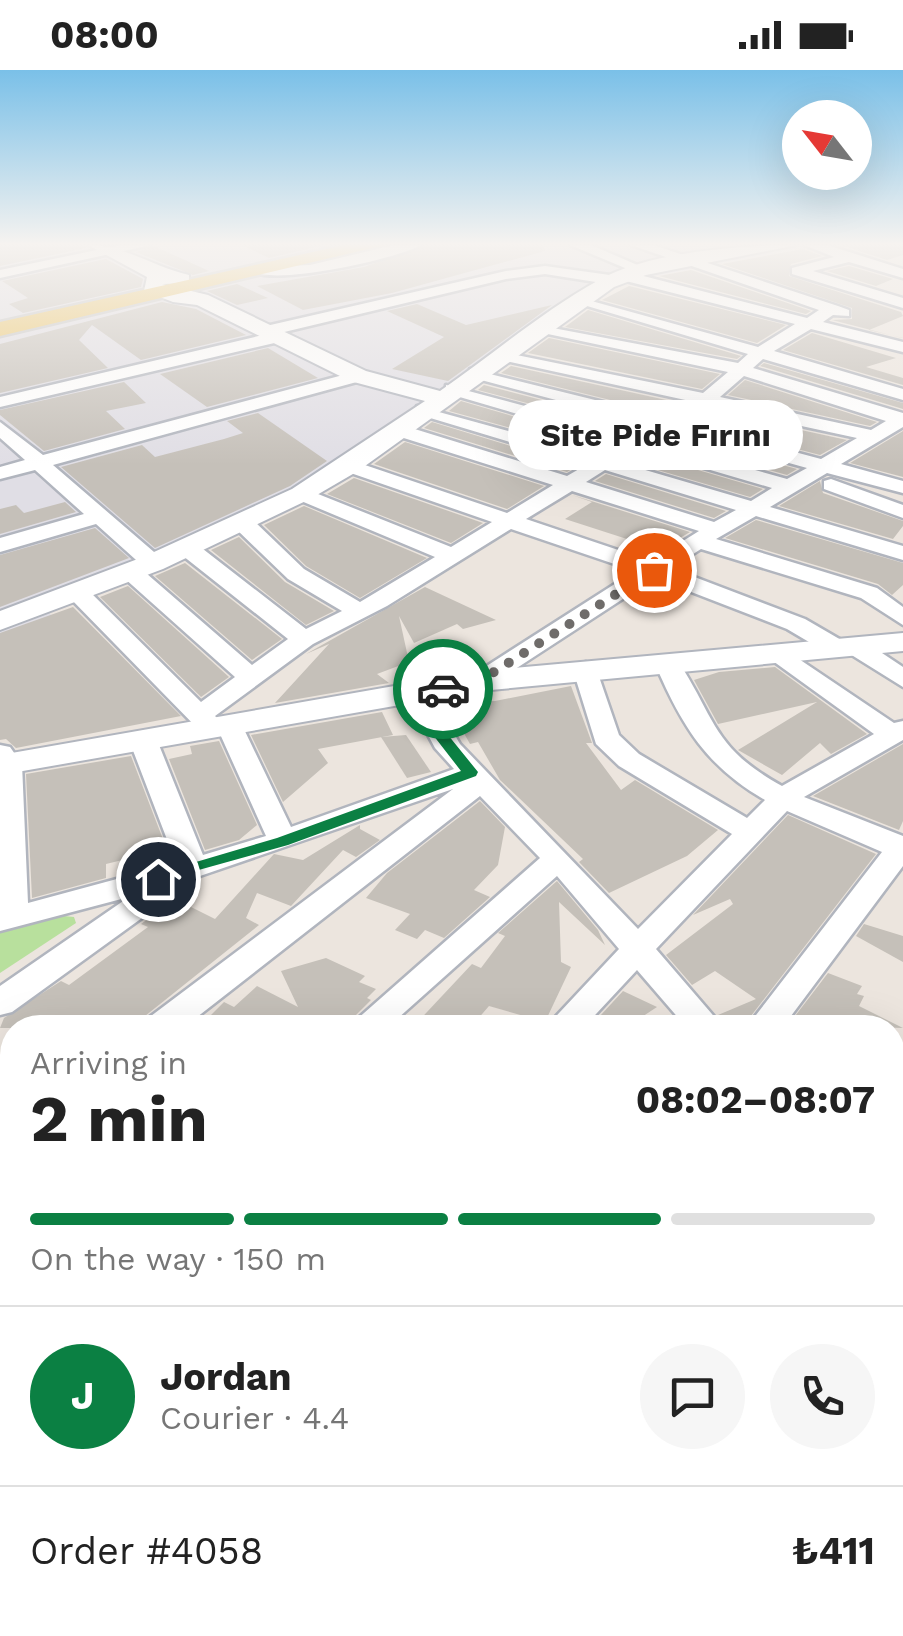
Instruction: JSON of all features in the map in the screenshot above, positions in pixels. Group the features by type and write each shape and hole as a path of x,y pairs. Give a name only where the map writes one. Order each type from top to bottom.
{"main road":[{"path":"0,329 46,318"}],"street":[{"path":"240,318 358,376 439,399 634,444 808,476 878,480 903,487"},
{"path":"0,402 334,318"},
{"path":"0,621 142,567 301,494 349,466 557,318"},
{"path":"679,318 785,338 903,347"},
{"path":"731,318 785,338 903,396"},
{"path":"213,723 251,677 304,639 359,611 575,482 708,398 739,369 817,318"},
{"path":"860,318 903,332"},
{"path":"543,328 739,369 902,419"},
{"path":"503,355 872,436"},
{"path":"852,359 903,377"},
{"path":"476,373 667,424 903,512"},
{"path":"0,473 358,376"},
{"path":"439,399 603,462 903,553"},
{"path":"480,681 708,535 902,419"},
{"path":"0,428 98,516 142,567 251,677"},
{"path":"389,435 575,482 869,593 903,618"},
{"path":"389,435 552,494"},
{"path":"878,480 903,463"},
{"path":"349,466 654,570 796,624 903,680"},
{"path":"301,494 453,556"},
{"path":"0,545 98,516"},
{"path":"243,523 296,574 359,611"},
{"path":"186,547 304,639"},
{"path":"77,592 213,723 283,841"},
{"path":"475,778 121,892 6,919 3,761 480,681 903,642"},
{"path":"575,1015 784,797 898,732 778,656"},
{"path":"669,666 694,722 720,756 784,797 902,846 773,1015"},
{"path":"586,670 606,738 678,792 749,832"},
{"path":"419,694 426,714 475,778 558,860 695,1015"},
{"path":"143,740 194,867"},
{"path":"175,1015 475,778"},
{"path":"379,1015 558,860"},
{"path":"0,1003 194,867"},
{"path":"107,928 121,892"}],"shaded area":[{"path":"0,318 564,318 399,436 200,543 43,608 108,662 0,704"}],"green space":[{"path":"54,915 74,917 76,923 0,973 0,928"}],"building":[{"path":"100,318 213,318 246,335 141,360 92,325 79,340 108,368 0,393 0,344"},
{"path":"403,318 450,318 466,325 496,318 534,318 448,381 392,369 444,337"},
{"path":"577,318 615,318 741,356 737,359 565,327"},
{"path":"667,318 758,318 786,325 757,343"},
{"path":"898,318 870,330 832,320"},
{"path":"812,333 896,358 866,367 903,378 903,385 783,350"},
{"path":"549,338 720,374 702,389 528,353"},
{"path":"268,348 318,378 207,407 160,374"},
{"path":"764,363 903,403 903,409 760,366"},
{"path":"511,366 680,403 663,413 501,373"},
{"path":"745,380 877,422 870,426 728,395"},
{"path":"124,382 146,403 106,411 125,429 44,451 0,415 0,410"},
{"path":"484,385 641,426 633,431 478,390"},
{"path":"461,401 611,445 599,452 449,411"},
{"path":"709,410 847,440 820,455 691,421"},
{"path":"258,413 327,461 290,486 155,548 61,467 142,445 155,457 224,439 243,433 227,421"},
{"path":"432,422 577,466 567,472 424,428"},
{"path":"903,431 903,477 850,463"},
{"path":"670,434 797,469 787,475 661,440"},
{"path":"405,442 544,486 507,509 374,464"},
{"path":"640,453 763,489 750,497 627,461"},
{"path":"606,474 726,511 714,518 595,481"},
{"path":"354,478 483,523 451,543 327,494"},
{"path":"820,481 823,493 903,521 903,526 893,539 779,506"},
{"path":"572,495 690,532 680,538 648,528 630,540 565,519 592,502"},
{"path":"65,502 76,512 0,534 0,509 16,505 24,513"},
{"path":"304,506 427,558 360,598 306,566 264,525"},
{"path":"756,520 903,563 903,585 892,595 878,584 725,538"},
{"path":"95,528 129,558 0,607 0,555"},
{"path":"239,537 285,582 334,611 306,625 211,550"},
{"path":"185,563 282,639 252,660 155,576"},
{"path":"128,586 229,677 201,697 100,597"},
{"path":"425,587 496,620 463,629 457,624 414,643 399,616 409,662 377,674 389,683 275,703 329,644 306,654"},
{"path":"73,607 181,716 16,748 6,739 0,740 0,633"},
{"path":"775,667 867,734 831,754 820,743 782,775 738,750 817,702 718,724 694,680 719,672"},
{"path":"571,686 592,743 586,743 621,790 635,780 718,830 687,856 609,893 579,862 583,859 500,780 478,742 470,744 447,703 495,701"},
{"path":"382,712 393,735 318,749 328,763 283,802 251,735"},
{"path":"406,735 431,772 407,778 381,737"},
{"path":"219,741 257,825 239,840 205,850 169,759 192,754 190,746"},
{"path":"903,744 903,821 899,830 813,796"},
{"path":"131,756 171,860 143,868 139,856 106,864 106,878 32,898 26,774"},
{"path":"480,801 505,827 498,865 474,890 490,897 444,938 425,930 417,939 395,930 410,914 366,898 387,873"},
{"path":"788,815 876,854 752,1015 718,1015 756,999 715,971 692,985 666,955 733,904 730,899 693,915"},
{"path":"360,825 360,829 380,840 356,857 343,850 291,906 257,893 246,918 259,925 146,1015 9,1015 61,981 69,985 148,927 141,924 175,899 215,919 274,854 303,860"},
{"path":"557,881 598,930 605,945 559,902 561,962 571,967 548,1015 520,1015 489,1006 481,1015 424,1015 472,964 481,968 505,936 498,933"},
{"path":"864,924 903,936 903,962 856,936"},
{"path":"326,958 365,976 359,982 376,989 356,1015 211,1015 224,1002 234,1007 257,986 298,1007 281,971"},
{"path":"828,973 862,986 857,994 864,996 859,1006 877,1015 796,1015"},
{"path":"623,991 657,1007 645,1015 601,1015"}],"way so far":[{"path":"443,689 480,681 504,662 550,639 654,570"}],"place":[{"name":"Site Pide Fırını","path":"654,570"}],"route":[{"path":"158,879 283,841 470,772 448,748 426,714 419,694 443,689"}]}
